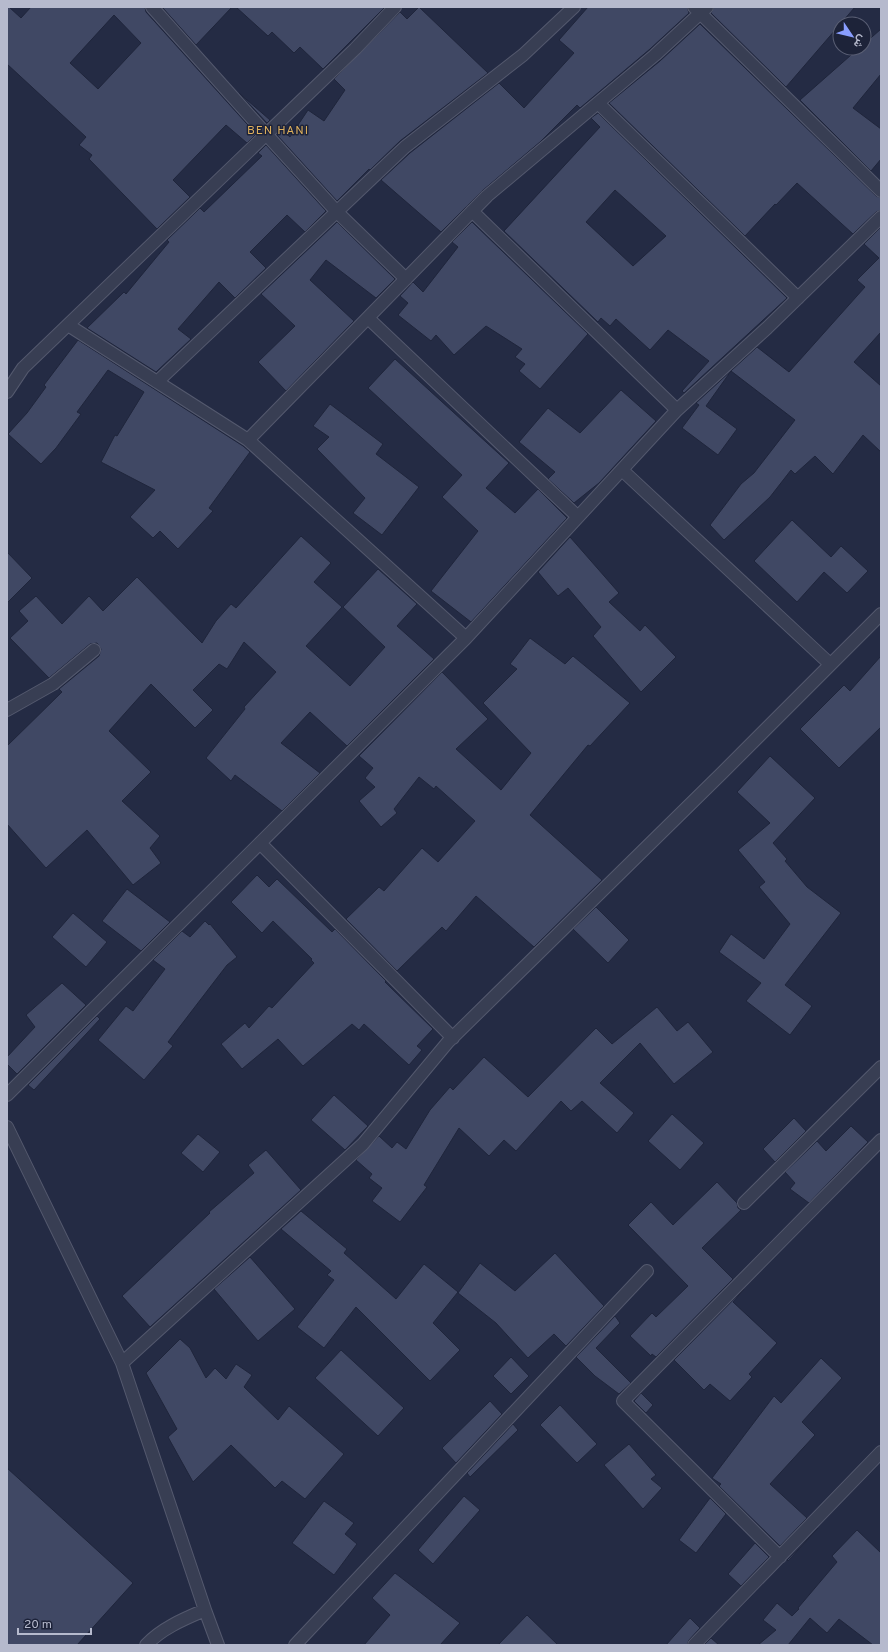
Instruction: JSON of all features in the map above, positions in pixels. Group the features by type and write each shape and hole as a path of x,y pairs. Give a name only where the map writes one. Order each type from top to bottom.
{"street":[{"path":"152,7 337,212 406,279"},
{"path":"7,392 23,368 355,49 395,7"},
{"path":"157,382 405,147 523,55 574,7"},
{"path":"248,440 487,196 655,55 701,9 881,191"},
{"path":"598,103 798,298"},
{"path":"472,211 677,410"},
{"path":"7,1094 466,638 677,410 798,298 881,217"},
{"path":"368,318 578,517"},
{"path":"68,325 248,440 466,638"},
{"path":"622,470 830,664"},
{"path":"122,1363 363,1144 453,1038 881,614"},
{"path":"7,710 53,684 94,650"},
{"path":"260,843 453,1038"},
{"path":"744,1203 881,1067"},
{"path":"7,1127 122,1363 218,1645"},
{"path":"780,1556 623,1401 881,1140"},
{"path":"296,1645 647,1271"},
{"path":"694,1645 881,1452"},
{"path":"146,1645 152,1638 176,1623 205,1610"}],"building":[{"path":"7,7 9,7 21,18 31,7 145,7 146,12 256,134 247,143 226,125 173,180 190,197 157,229 89,159 92,155 79,145 86,137 7,64","holes":["114,15 141,43 98,89 70,63"]},
{"path":"162,7 232,7 196,45"},
{"path":"236,7 385,7 323,69 300,47 294,53 272,32 268,36"},
{"path":"419,7 488,73 400,141 337,201 277,135 282,130 290,137 308,110 324,121 345,90 334,79 400,12 407,19"},
{"path":"588,7 687,7 689,13 650,49 580,108 577,105 540,142 482,191 441,232 381,180 410,153 499,83 524,108 574,53 559,40"},
{"path":"714,7 855,7 847,16 832,16 832,34 786,87 711,13"},
{"path":"700,24 876,196 881,198 881,210 876,212 853,234 797,183 745,236 609,103 660,61"},
{"path":"881,29 881,74 853,108 881,129 881,159 871,171 800,100 850,56 872,56 872,37"},
{"path":"239,93 270,120 267,123"},
{"path":"598,113 787,298 684,393 682,391 709,361 668,330 650,350 616,319 610,326 601,318 598,322 504,231 600,127 591,118","holes":["615,190 666,236 633,266 586,222"]},
{"path":"266,145 326,211 305,232 287,215 250,252 266,268 235,298 219,282 178,329 191,339 156,372 87,328 124,292 126,294 169,242 167,240 200,208 204,212 262,156 258,153"},
{"path":"337,222 395,279 376,298 326,260 310,280 354,321 286,391 258,362 295,326 261,294"},
{"path":"472,222 588,334 540,389 519,371 525,364 515,357 522,349 486,326 454,355 436,335 431,341 398,315 408,303 400,296 413,282 423,292 458,247 452,242"},
{"path":"881,227 881,332 854,362 881,386 881,452 863,435 833,474 815,456 795,474 791,470 770,497 724,540 710,525 741,484 754,473 795,420 731,371 706,406 737,429 718,455 682,428 699,405 696,403 757,347 789,372 865,287 857,280 879,258 864,244"},
{"path":"78,340 243,446 250,452 209,508 213,511 178,549 160,531 153,538 130,517 155,490 101,462 115,435 117,436 144,392 108,370 77,412 81,414 56,448 41,464 8,434 27,413 46,387 44,385"},
{"path":"395,359 509,463 486,488 515,513 538,489 567,518 471,622 431,591 478,531 442,497 462,475 368,388"},
{"path":"621,390 656,421 599,483 574,503 548,479 555,472 519,442 548,408 580,433"},
{"path":"330,404 383,444 376,454 419,487 382,535 353,513 365,498 317,449 329,437 313,426"},
{"path":"792,520 831,557 841,546 868,571 847,593 824,572 797,602 754,561"},
{"path":"301,536 331,563 314,582 342,607 306,646 350,686 385,647 343,607 378,569 417,604 397,626 434,659 347,746 310,712 281,743 320,773 282,811 235,775 231,781 206,758 245,709 244,707 276,672 244,642 227,669 219,664 193,690 213,710 195,728 151,684 109,731 151,772 122,801 160,836 150,848 161,863 133,885 87,830 46,868 7,824 7,746 62,692 59,689 99,656 101,649 97,643 90,644 49,678 10,638 28,621 19,611 36,596 62,624 89,596 103,611 137,577 202,643 216,621 231,604 236,608"},
{"path":"570,537 619,593 609,602 640,631 645,625 676,657 641,692 593,636 601,627 568,588 558,596 538,572"},
{"path":"7,552 32,578 7,603"},
{"path":"530,638 565,664 573,656 630,703 590,746 588,745 530,815 602,880 534,947 476,896 446,931 442,927 397,971 346,919 379,887 384,891 422,848 438,862 475,821 436,786 434,789 419,777 394,809 397,813 381,827 359,801 375,787 365,778 373,768 359,756 442,672 488,719 456,749 501,790 531,753 483,703 517,669 510,664"},
{"path":"881,656 881,727 839,768 800,729 844,685 850,691"},
{"path":"770,756 815,798 773,843 787,859 785,861 807,887 841,913 785,985 812,1006 790,1035 746,1001 761,983 719,952 731,934 764,959 790,924 759,887 765,882 738,850 770,823 737,792"},
{"path":"257,875 269,887 277,879 332,932 335,929 386,981 385,982 433,1029 417,1046 422,1050 409,1065 364,1024 359,1030 352,1024 303,1066 278,1039 242,1069 221,1044 245,1023 249,1028 269,1006 272,1008 314,963 311,960 312,959 273,921 262,933 231,902"},
{"path":"127,889 170,922 141,951 102,921"},
{"path":"596,907 629,940 608,963 573,929"},
{"path":"73,913 107,942 86,967 52,937"},
{"path":"205,921 209,925 210,924 237,957 227,965 168,1042 173,1046 144,1080 98,1040 126,1006 133,1011 165,969 153,960 182,931 190,937"},
{"path":"62,983 86,1005 17,1074 7,1064 7,1057 35,1027 26,1015"},
{"path":"657,1007 677,1031 688,1022 713,1052 674,1084 640,1043 600,1083 634,1113 617,1133 582,1101 571,1111 561,1101 516,1151 504,1140 489,1156 459,1128 424,1185 427,1187 400,1222 372,1201 382,1188 369,1178 372,1174 356,1160 379,1136 392,1148 397,1142 406,1149 430,1110 450,1087 453,1090 484,1057 528,1097 596,1028 612,1044"},
{"path":"97,1016 100,1019 34,1090 28,1085"},
{"path":"334,1095 368,1126 345,1150 311,1120"},
{"path":"672,1114 704,1143 680,1170 648,1141"},
{"path":"794,1118 806,1131 775,1162 763,1149"},
{"path":"851,1126 868,1142 809,1203 790,1189 795,1183 785,1172 817,1141 826,1151"},
{"path":"198,1134 220,1152 203,1172 181,1153"},
{"path":"266,1150 301,1190 150,1327 122,1296 210,1213 209,1212 254,1173 248,1165"},
{"path":"717,1182 737,1203 738,1208 741,1210 702,1248 733,1279 656,1357 652,1354 651,1356 630,1336 652,1313 656,1317 688,1286 628,1225 651,1202 673,1225"},
{"path":"301,1211 347,1249 344,1253 396,1299 424,1264 458,1292 433,1323 460,1350 430,1381 356,1307 324,1348 297,1327 334,1280 327,1275 331,1271 281,1229"},
{"path":"555,1253 604,1306 566,1346 554,1334 528,1358 496,1323 458,1293 480,1263 515,1291"},
{"path":"250,1257 295,1309 258,1341 214,1289"},
{"path":"744,1289 733,1302 777,1343 749,1374 752,1377 730,1401 710,1384 704,1390 674,1360"},
{"path":"615,1316 620,1323 596,1348 631,1383 619,1394 595,1376 576,1357"},
{"path":"180,1339 190,1348 206,1378 215,1368 226,1379 236,1364 252,1375 244,1387 278,1420 289,1406 344,1454 305,1499 282,1481 275,1488 231,1445 193,1482 168,1437 177,1429 146,1373"},
{"path":"341,1350 404,1408 378,1436 315,1378"},
{"path":"511,1357 529,1376 511,1394 493,1376"},
{"path":"821,1358 842,1378 802,1422 815,1435 770,1484 807,1518 780,1546 719,1486 721,1484 712,1478 774,1396 781,1403"},
{"path":"641,1393 653,1405 646,1413 634,1401"},
{"path":"490,1401 502,1414 456,1463 442,1448"},
{"path":"560,1405 597,1444 577,1463 540,1425"},
{"path":"513,1424 518,1430 470,1477 467,1473"},
{"path":"629,1444 656,1475 651,1479 662,1488 643,1509 604,1465"},
{"path":"7,1468 133,1583 77,1645 7,1645"},
{"path":"464,1496 480,1510 433,1564 418,1550"},
{"path":"710,1498 726,1514 696,1553 679,1540"},
{"path":"324,1501 354,1523 345,1534 357,1544 334,1575 292,1543"},
{"path":"818,1528 788,1561 787,1560"},
{"path":"857,1530 881,1553 881,1645 873,1645 839,1619 827,1633 810,1618 788,1645 758,1645 776,1630 763,1620 777,1603 792,1616 837,1562 832,1556"},
{"path":"755,1543 769,1557 741,1586 728,1574"},
{"path":"395,1573 460,1623 440,1645 364,1645 390,1615 372,1598"},
{"path":"527,1615 558,1645 498,1645"},
{"path":"690,1618 700,1628 689,1640 687,1645 666,1645"},
{"path":"711,1638 719,1645 704,1645"}],"district":[{"name":"BEN HANI","path":"278,131"}]}
